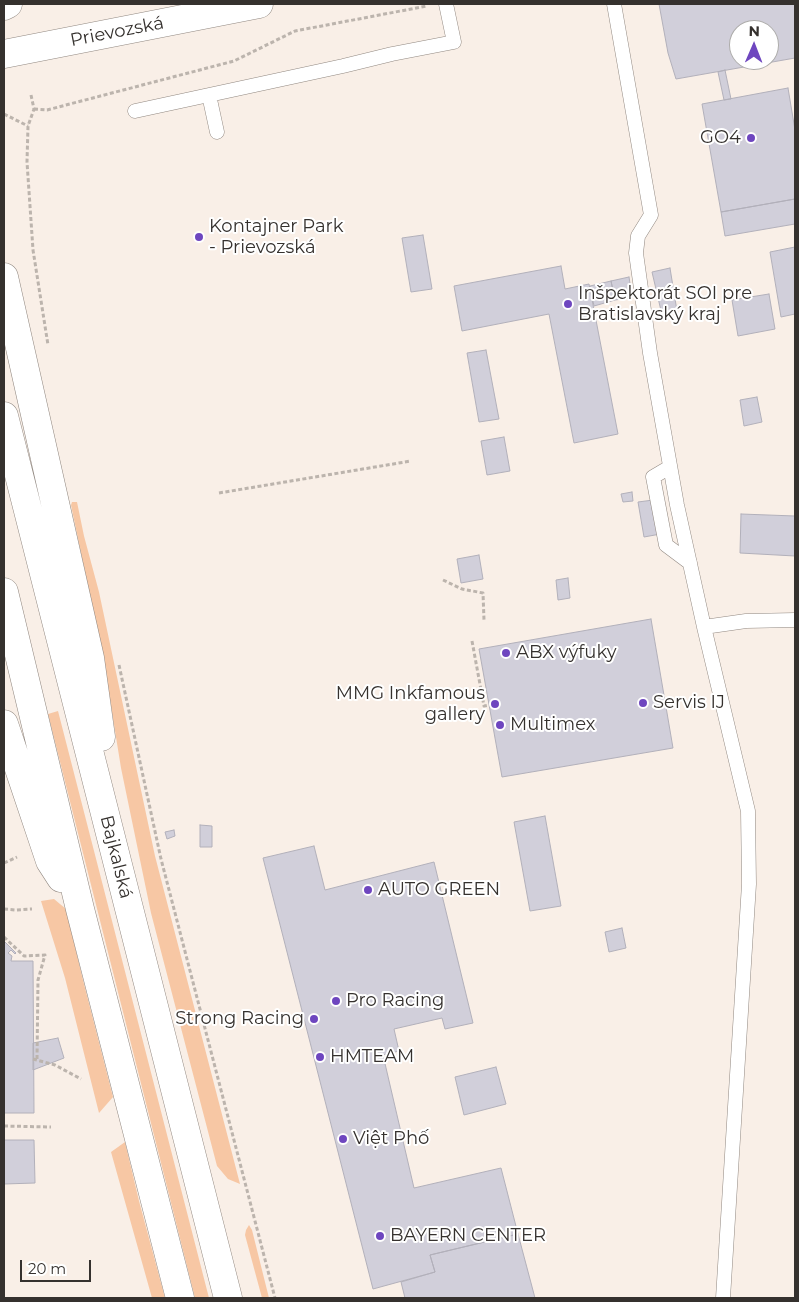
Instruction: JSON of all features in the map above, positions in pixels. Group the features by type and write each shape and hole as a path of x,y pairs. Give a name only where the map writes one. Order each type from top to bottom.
{"main road":[{"path":"4,6 8,4"},
{"name":"Prievozská","path":"8,57 259,4"},
{"path":"4,278 90,658 122,882"},
{"name":"Bajkalská","path":"4,416 228,1298"},
{"path":"4,592 80,910 180,1298"},
{"path":"4,724 50,861 80,910"}],"lane":[{"path":"135,111 454,42 446,4"},
{"path":"614,4 652,215 638,236 636,253 650,353 677,505 748,811 749,884 723,1298"},
{"path":"209,95 217,132"},
{"path":"670,467 653,477 666,545 690,563"},
{"path":"704,626 746,621 795,620"}],"path":[{"path":"34,109 48,110 234,61 295,31 431,6"},
{"path":"31,96 34,109 28,126 27,162 33,250 48,348"},
{"path":"4,114 28,126"},
{"path":"219,493 412,461"},
{"path":"443,580 462,589 483,593 484,620"},
{"path":"472,641 484,706 489,705"},
{"path":"118,660 161,859 275,1298"},
{"path":"4,863 17,857"},
{"path":"4,909 32,909"},
{"path":"4,937 24,956 45,954 38,980 35,1059 55,1066 81,1079"},
{"path":"4,1126 51,1126"}],"shaded area":[{"path":"72,502 77,502 99,592 155,856 240,1184 228,1179 217,1166 151,913 121,768 105,669 71,505"},
{"path":"58,711 209,1298 195,1298 48,714"},
{"path":"54,899 66,909 113,1097 99,1113 65,978 41,901"},
{"path":"125,1142 165,1298 152,1298 111,1152"},
{"path":"249,1225 252,1230 269,1298 262,1298 245,1235"}],"building":[{"path":"659,4 795,4 795,58 779,61 779,20 729,20 729,70 676,79 668,53"},
{"path":"725,70 731,99 724,100 718,72"},
{"path":"788,88 795,130 795,199 721,212 702,104"},
{"path":"795,199 795,224 725,236 721,212"},
{"path":"423,235 432,289 411,292 402,238"},
{"path":"795,247 795,314 781,317 770,252"},
{"path":"561,266 565,289 589,284 618,434 574,443 549,314 462,331 454,286"},
{"path":"670,268 677,311 662,315 652,272"},
{"path":"629,277 631,290 626,291 628,298 615,300 611,281"},
{"path":"611,281 615,300 594,306 590,286"},
{"path":"769,294 775,329 738,336 732,300"},
{"path":"486,350 499,419 479,422 467,353"},
{"path":"757,397 762,422 744,426 740,400"},
{"path":"504,437 510,471 487,475 481,441"},
{"path":"632,492 633,501 623,502 621,494"},
{"path":"661,499 666,533 644,537 638,502"},
{"path":"741,514 795,516 795,556 740,553"},
{"path":"479,555 483,579 461,583 457,559"},
{"path":"568,578 570,598 558,600 556,580"},
{"path":"651,619 673,748 502,777 479,649"},
{"path":"545,816 561,906 530,911 514,822"},
{"path":"200,825 212,826 212,847 200,847"},
{"path":"174,830 175,836 167,839 165,832"},
{"path":"314,846 325,890 434,862 473,1023 445,1029 442,1018 394,1029 399,1051 383,1055 414,1188 501,1168 518,1234 430,1255 435,1272 373,1289 263,858"},
{"path":"622,928 626,948 609,952 605,932"},
{"path":"4,941 16,953 11,950 8,953 12,956 11,961 33,961 34,1113 4,1113"},
{"path":"58,1038 64,1058 33,1070 33,1043"},
{"path":"496,1067 506,1104 464,1115 455,1077"},
{"path":"4,1140 34,1140 35,1183 4,1184"},
{"path":"518,1234 535,1298 405,1298 401,1282 435,1272 430,1255"}],"place":[{"name":"GO4","path":"751,138"},
{"name":"Kontajner Park - Prievozská","path":"199,237"},
{"name":"Inšpektorát SOI pre Bratislavský kraj","path":"568,304"},
{"name":"ABX výfuky","path":"506,653"},
{"name":"Servis IJ","path":"643,703"},
{"name":"MMG Inkfamous gallery","path":"495,704"},
{"name":"Multimex","path":"500,725"},
{"name":"AUTO GREEN","path":"368,890"},
{"name":"Pro Racing","path":"336,1001"},
{"name":"Strong Racing","path":"314,1019"},
{"name":"HMTEAM","path":"320,1057"},
{"name":"Việt Phố","path":"343,1139"},
{"name":"BAYERN CENTER","path":"380,1236"}]}
